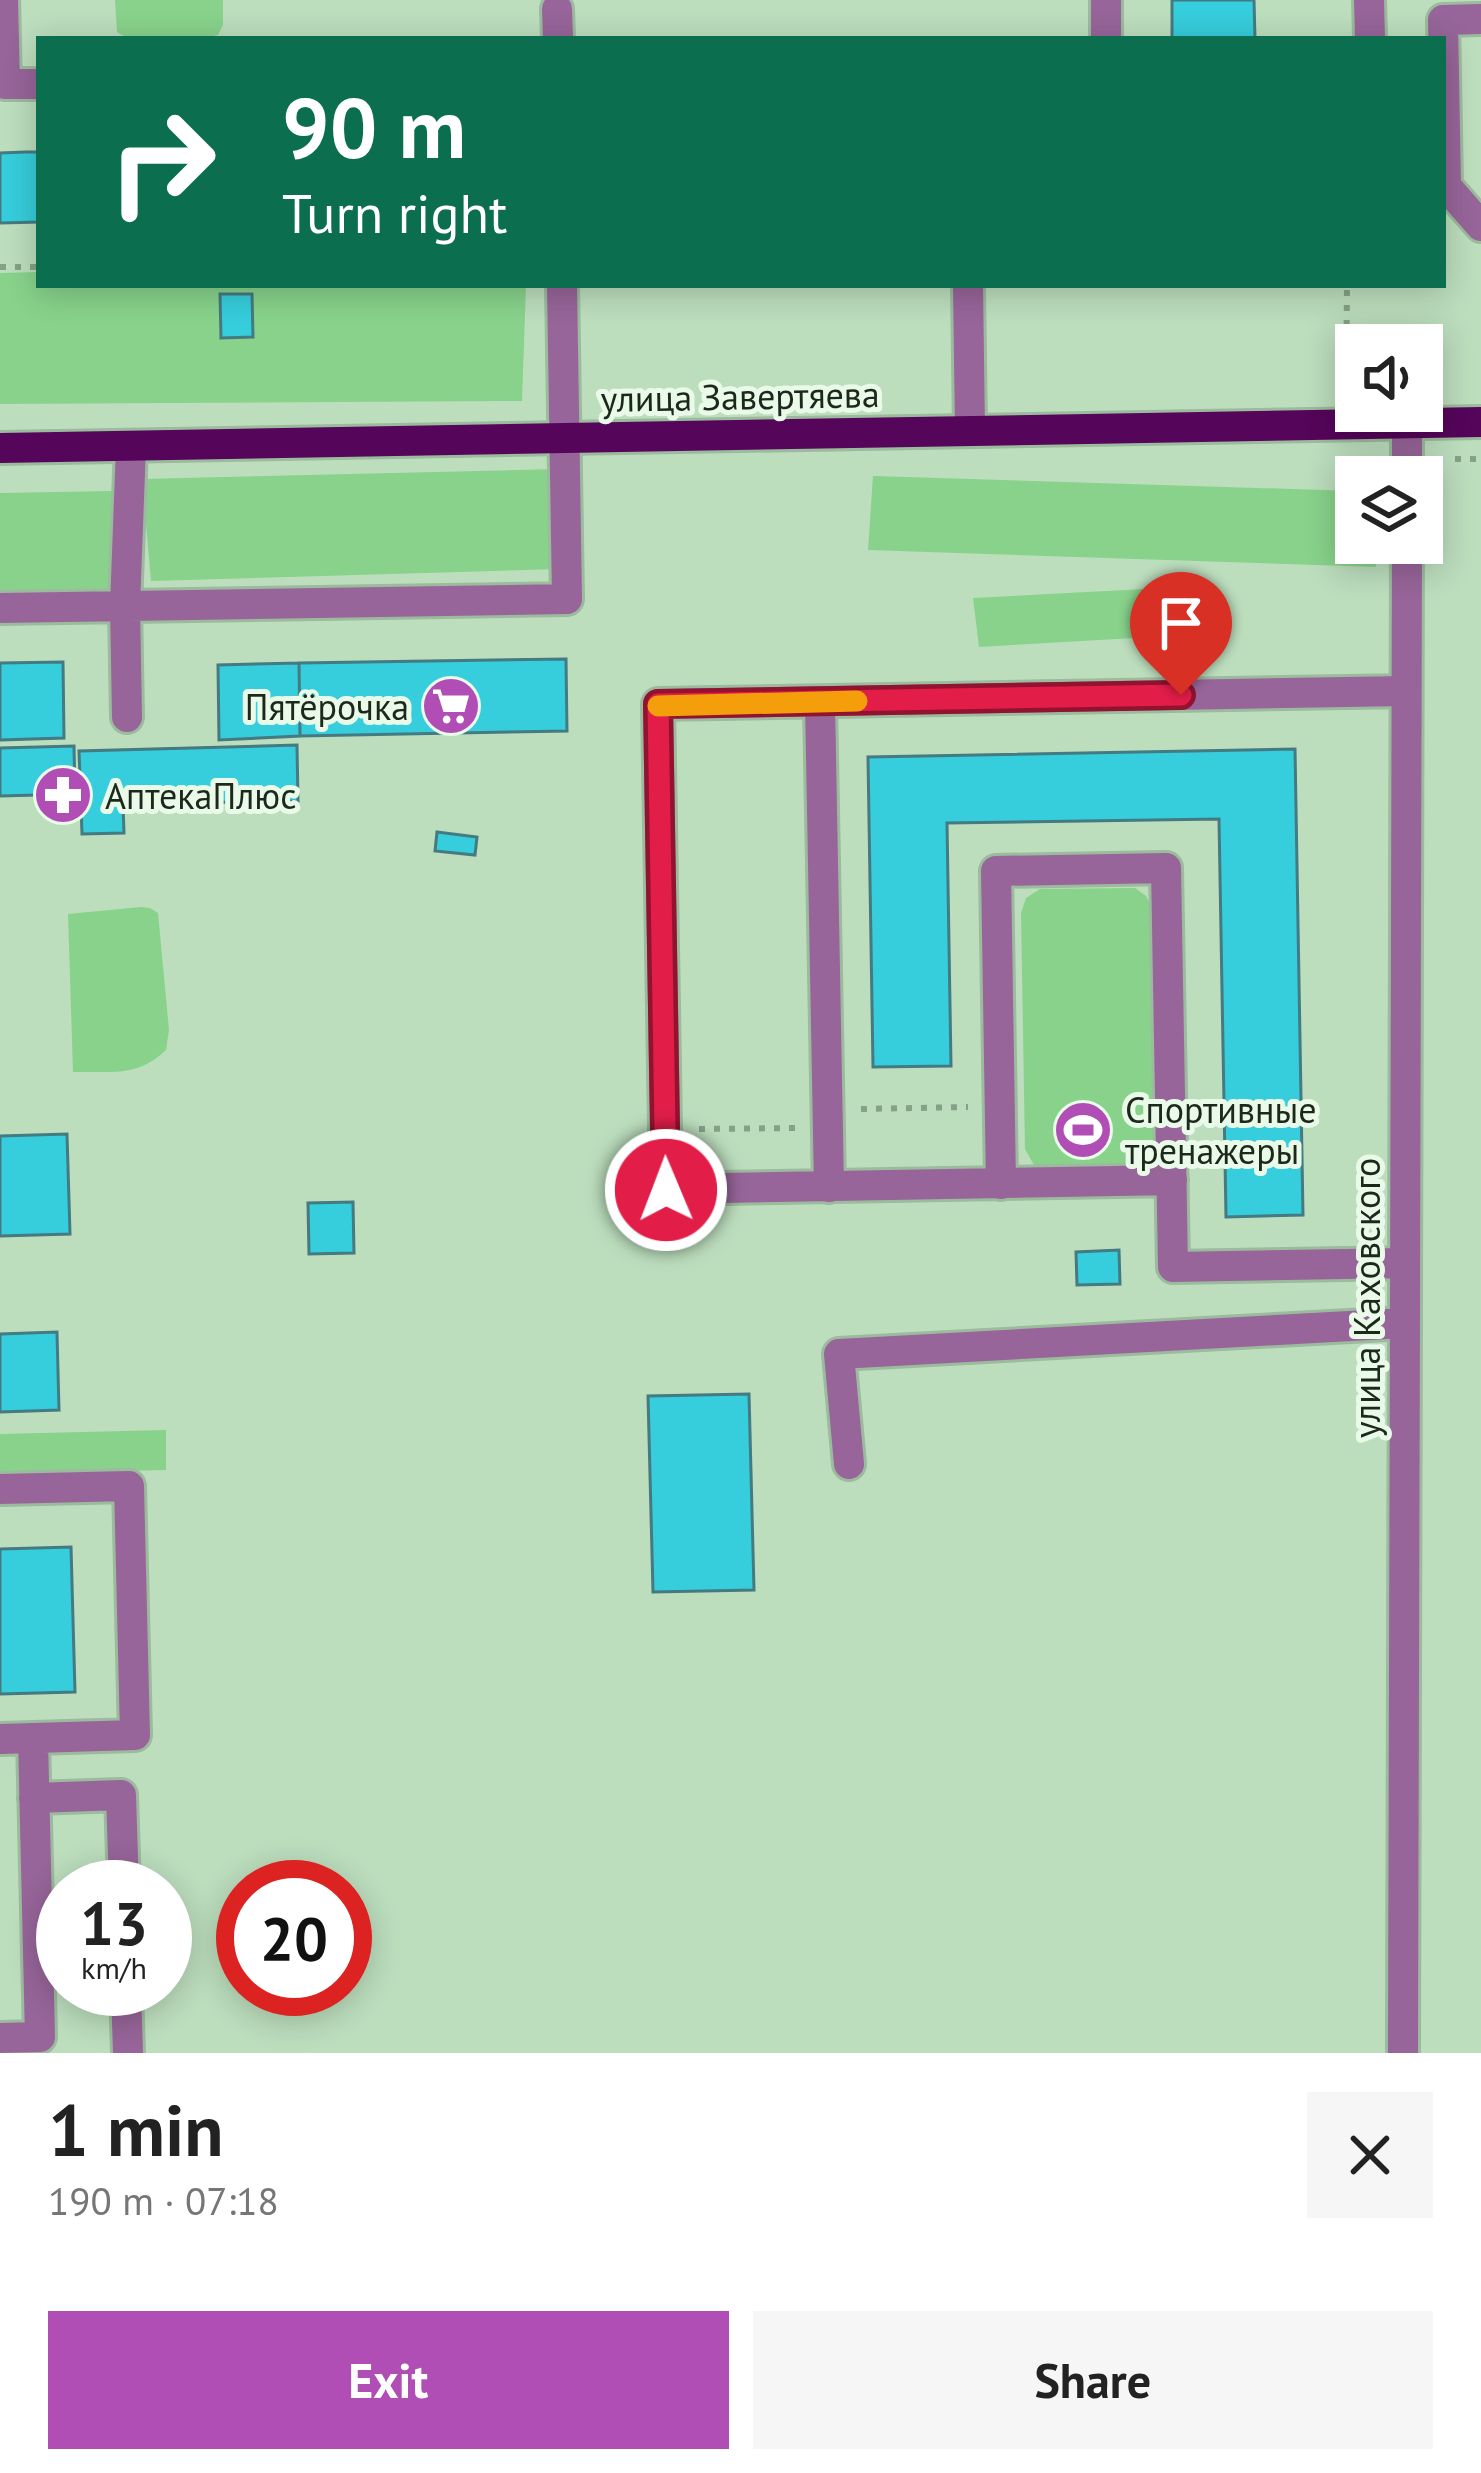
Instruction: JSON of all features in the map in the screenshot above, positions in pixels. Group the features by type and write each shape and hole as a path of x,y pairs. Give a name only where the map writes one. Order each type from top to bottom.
{"main road":[{"name":"улица Завертяева","path":"1443,423 1481,422"},
{"name":"улица Завертяева","path":"0,448 1335,425"}],"street":[{"path":"3,0 4,84 36,83"},
{"path":"1106,0 1106,36"},
{"path":"1370,0 1370,36"},
{"path":"1443,36 1443,20 1481,19"},
{"path":"1446,185 1481,226"},
{"path":"0,608 567,599 562,288"},
{"path":"968,288 970,431"},
{"path":"127,717 125,606 131,446"},
{"name":"улица Каховского","path":"1403,2053 1406,564"},
{"path":"1172,1180 666,1190 658,704 1406,691"},
{"path":"820,702 829,1187"},
{"path":"1001,1184 996,871 1166,868 1173,1267 1405,1263"},
{"path":"849,1463 839,1354 1405,1323"},
{"path":"0,1489 129,1486 135,1736 0,1739"},
{"path":"0,2038 40,2045 33,1738"},
{"path":"34,1798 122,1795 123,1860"},
{"path":"127,2016 128,2053"}],"path":[{"path":"0,267 36,267"},
{"path":"1347,288 1347,324"},
{"path":"665,1130 1000,1107"}],"green space":[{"path":"115,0 223,0 218,35 124,36 117,32"},
{"path":"36,272 36,288 526,288 522,401 0,404 0,273"},
{"path":"557,469 558,569 151,581 142,479"},
{"path":"873,476 1335,490 1335,564 1376,567 868,550"},
{"path":"112,491 113,601 0,603 0,493"},
{"path":"1201,586 1205,634 979,647 973,598"},
{"path":"1135,888 1153,910 1157,1145 1145,1162 1130,1168 1034,1165 1025,1149 1021,913 1026,898 1040,889"},
{"path":"141,907 158,913 169,1030 166,1050 134,1069 73,1072 68,914"},
{"path":"166,1430 166,1470 0,1474 0,1434"}],"building":[{"path":"1172,0 1254,0 1255,36 1172,36"},
{"path":"36,152 36,222 0,223 0,153"},
{"path":"220,294 252,294 253,337 221,338"},
{"path":"566,659 567,731 300,736 299,663"},
{"path":"63,662 64,738 0,740 0,663"},
{"path":"299,663 300,736 219,740 218,665"},
{"path":"297,745 298,801 123,804 124,833 82,834 79,751"},
{"path":"74,746 75,794 0,796 0,748"},
{"path":"1295,749 1303,1215 1226,1217 1219,819 947,823 951,1066 873,1067 868,757"},
{"path":"437,832 477,837 475,855 435,851"},
{"path":"67,1134 70,1234 0,1236 0,1136"},
{"path":"353,1202 354,1253 309,1254 308,1203"},
{"path":"1119,1250 1120,1284 1077,1285 1076,1252"},
{"path":"57,1332 59,1410 0,1412 0,1334"},
{"path":"749,1394 754,1590 653,1592 648,1396"},
{"path":"71,1547 75,1692 0,1694 0,1549"}],"slow traffic":[{"path":"658,706 857,701"}],"place":[{"name":"Пятёрочка","path":"451,706"},
{"name":"АптекаПлюс","path":"63,795"},
{"name":"Спортивные тренажеры","path":"1083,1130"}],"route":[{"path":"666,1190 658,704 1181,695"}]}
